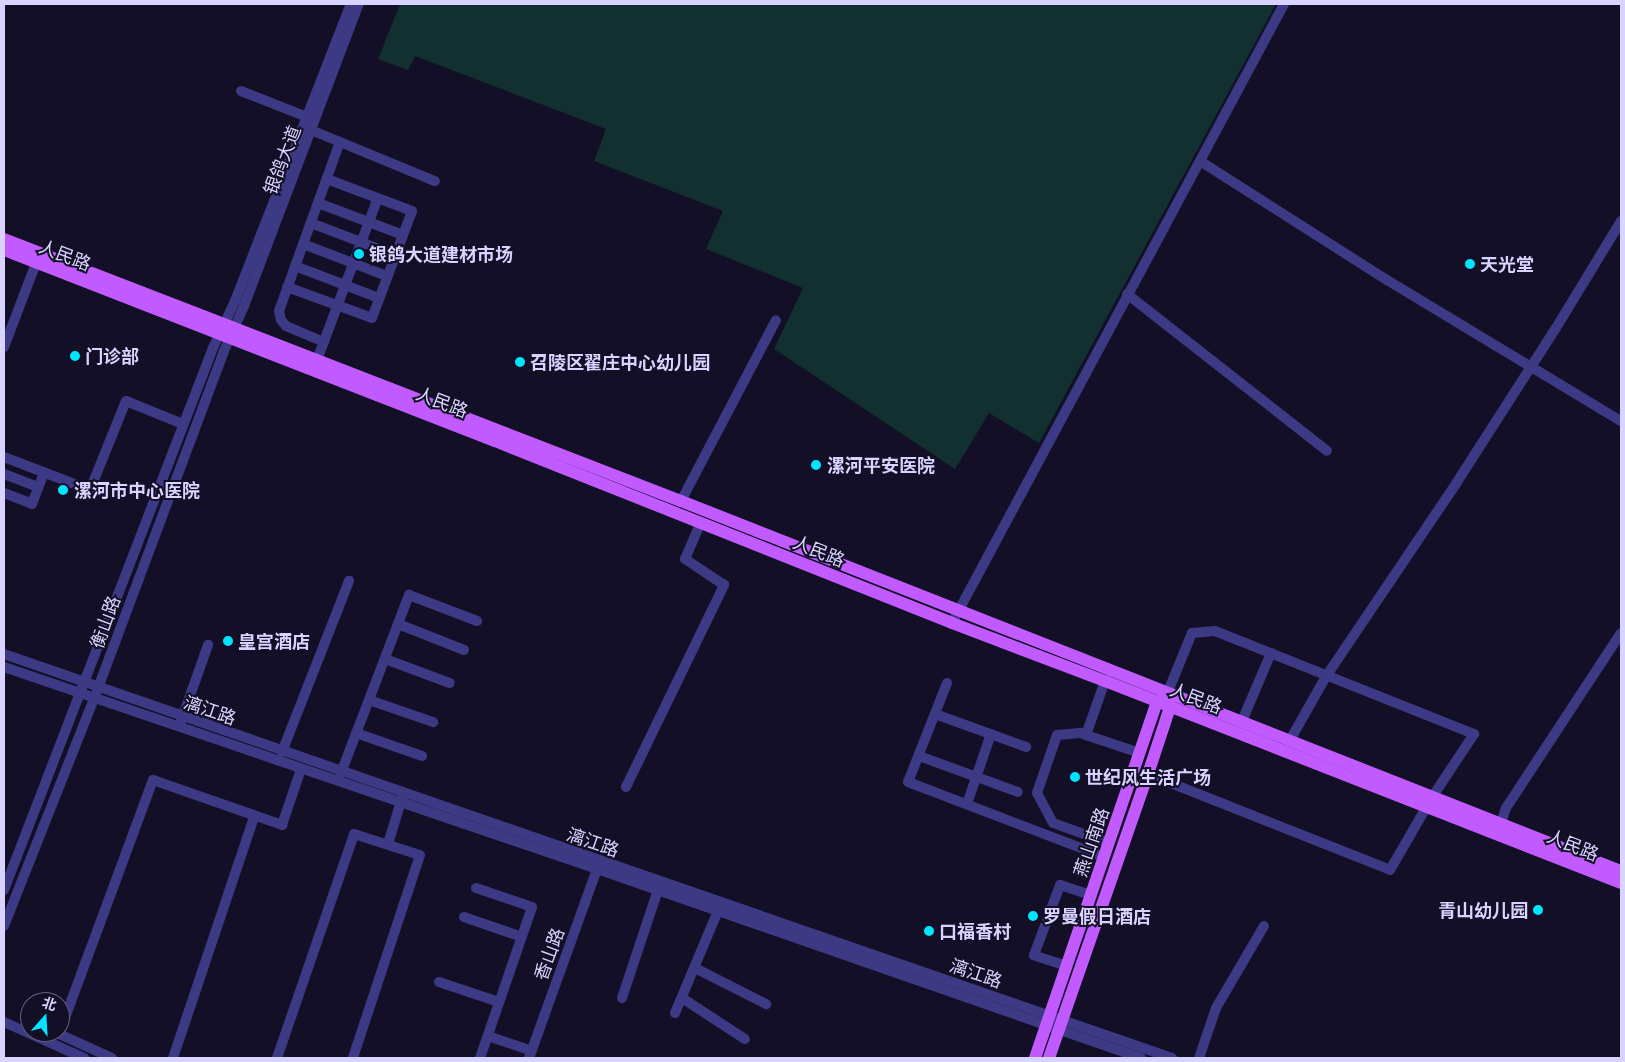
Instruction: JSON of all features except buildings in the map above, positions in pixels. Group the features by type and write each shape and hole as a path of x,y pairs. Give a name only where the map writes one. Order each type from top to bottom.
{"main road":[{"name":"人民路","path":"4,239 102,284"},
{"name":"人民路","path":"4,250 36,263 102,284 226,331 952,624 1170,707 1430,801 1502,823 1621,871"},
{"name":"人民路","path":"226,331 317,360 959,610 1167,694 1242,721 1621,883"},
{"path":"1157,702 1167,694 1170,707"},
{"name":"燕山南路","path":"1035,1058 1157,702"},
{"name":"燕山南路","path":"1049,1058 1170,707"},
{"path":"1092,892 1107,893"}],"street":[{"name":"银鸽大道","path":"226,331 244,306 311,130 311,118 351,4"},
{"name":"银鸽大道","path":"226,331 235,301 359,4"},
{"path":"952,624 1127,294 1284,4"},
{"path":"241,91 311,118"},
{"path":"311,130 435,181"},
{"path":"324,342 286,326 281,320 279,311 340,142"},
{"path":"1200,161 1386,280 1621,421"},
{"path":"287,287 372,318 412,211 327,179"},
{"path":"317,360 378,198"},
{"path":"318,203 403,235"},
{"path":"1290,740 1327,676 1530,368 1621,221"},
{"path":"311,223 395,255"},
{"path":"303,244 387,276"},
{"path":"4,347 36,263"},
{"path":"295,266 379,298"},
{"path":"1127,294 1327,451"},
{"path":"681,501 776,320"},
{"name":"衡山路","path":"4,890 183,424 226,331"},
{"name":"衡山路","path":"4,926 98,688 226,331"},
{"path":"4,457 90,490 126,401 183,424"},
{"path":"4,493 32,504 44,472"},
{"path":"4,474 38,487"},
{"path":"626,787 724,585 685,559 700,522"},
{"path":"282,752 349,581"},
{"path":"341,773 409,595 477,621"},
{"path":"398,624 464,650"},
{"path":"1148,774 1390,870 1430,801 1474,734 1216,631 1192,633 1167,694"},
{"path":"1502,823 1506,808 1621,633"},
{"path":"180,722 208,645"},
{"path":"1242,721 1270,653"},
{"name":"漓江路","path":"4,654 84,682 301,769 402,798 598,865 1048,1020 1141,1058"},
{"path":"385,658 450,683"},
{"name":"漓江路","path":"4,666 94,698 282,752 341,773 402,798"},
{"path":"1086,734 1105,681"},
{"path":"947,683 908,782 1104,857"},
{"path":"369,700 433,722"},
{"path":"935,714 1026,747"},
{"path":"356,733 422,756"},
{"path":"967,804 991,734"},
{"path":"1109,843 1053,823 1037,793 1057,736 1086,734 1140,753"},
{"path":"919,756 1018,792"},
{"path":"112,1058 60,1034 153,780 282,825 301,769"},
{"path":"388,844 402,798"},
{"path":"173,1058 255,815"},
{"path":"277,1058 354,834 420,855 353,1058"},
{"name":"漓江路","path":"598,865 658,890 719,907"},
{"name":"香山路","path":"531,1054 598,865"},
{"path":"1067,966 1034,955 1060,885 1092,892"},
{"path":"476,888 532,907 480,1058"},
{"path":"622,998 658,890"},
{"path":"675,1013 719,907"},
{"path":"464,917 522,937"},
{"path":"1199,1058 1216,1008 1264,926"},
{"path":"694,968 766,1004"},
{"path":"439,982 499,1002"},
{"path":"682,998 745,1039"},
{"path":"4,1022 84,1058"},
{"name":"漓江路","path":"1061,1025 1172,1058"},
{"path":"488,1036 531,1054"}],"green space":[{"path":"400,4 1276,4 1039,443 989,413 955,469 774,349 803,288 706,249 723,211 594,161 606,129 415,56 408,70 378,59"}],"place":[{"name":"银鸽大道建材市场","path":"359,254"},
{"name":"天光堂","path":"1470,264"},
{"name":"门诊部","path":"75,356"},
{"name":"召陵区翟庄中心幼儿园","path":"520,362"},
{"name":"漯河平安医院","path":"816,465"},
{"name":"漯河市中心医院","path":"63,490"},
{"name":"皇宫酒店","path":"228,641"},
{"name":"世纪风生活广场","path":"1075,777"},
{"name":"青山幼儿园","path":"1538,910"},
{"name":"罗曼假日酒店","path":"1033,916"},
{"name":"口福香村","path":"929,931"}]}
